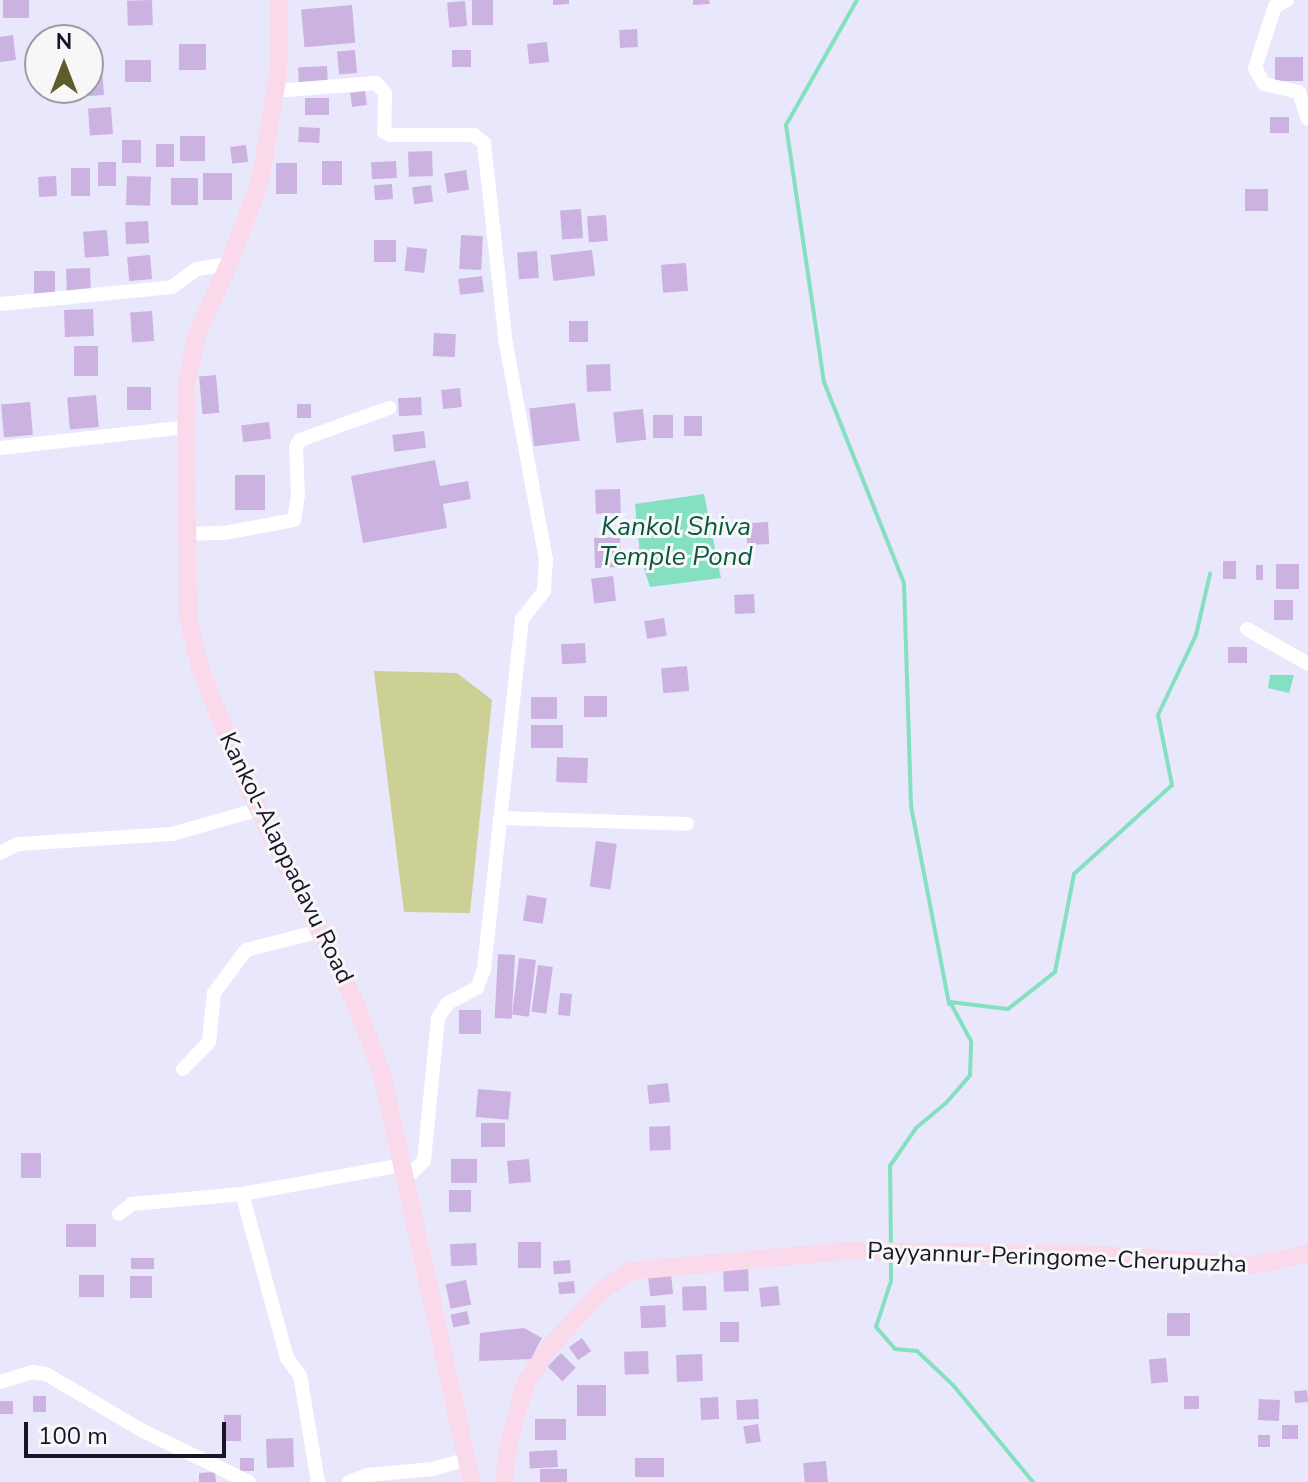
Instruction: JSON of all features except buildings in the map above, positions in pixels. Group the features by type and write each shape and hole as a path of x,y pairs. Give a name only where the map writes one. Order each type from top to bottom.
{"main road":[{"name":"Kankol-Alappadavu Road","path":"279,0 275,91 260,181 229,264 197,334 190,359 186,427 188,618 201,671 259,809 357,1007 382,1074 472,1482"},
{"name":"Payyannur-Peringome-Cherupuzha","path":"504,1482 509,1442 526,1382 574,1319 617,1279 631,1271 848,1251 1084,1254 1254,1265 1308,1254"}],"street":[{"path":"1287,0 1275,6 1255,68 1264,84 1299,92 1308,119"},
{"path":"119,1214 132,1204 242,1194 404,1172 424,1161 438,1018 448,1003 477,988 484,969 522,619 544,591 546,559 506,344 484,143 474,135 390,135 384,132 385,93 376,83 275,91"},
{"path":"0,304 172,287 197,269 229,264"},
{"path":"186,534 224,533 294,520 298,495 296,447 300,440 389,408"},
{"path":"0,448 186,427"},
{"path":"1247,629 1308,664"},
{"path":"0,853 18,844 172,834 259,809"},
{"path":"500,818 687,824"},
{"path":"183,1069 209,1042 214,993 246,950 320,931"},
{"path":"242,1194 287,1358 300,1376 318,1482"},
{"path":"0,1382 32,1372 46,1374 145,1432 249,1482"},
{"path":"349,1482 367,1475 433,1469 468,1459"}],"shaded area":[{"path":"374,671 457,673 492,700 470,913 404,912"}],"water":[{"name":"Kankol Shiva Temple Pond","path":"704,494 721,578 650,587 640,556 635,504"},
{"path":"1270,675 1294,675 1289,693 1268,688"}],"waterway":[{"path":"857,0 786,125 824,382 904,583 911,806 949,1004"},
{"path":"950,1002 1008,1009 1055,972 1074,874 1172,785 1158,715 1196,635 1210,574"},
{"path":"891,1247 890,1166 916,1128 946,1103 970,1075 971,1041 950,1002"},
{"path":"891,1256 891,1281 876,1327 895,1349 917,1351 953,1385 1033,1482"}]}
